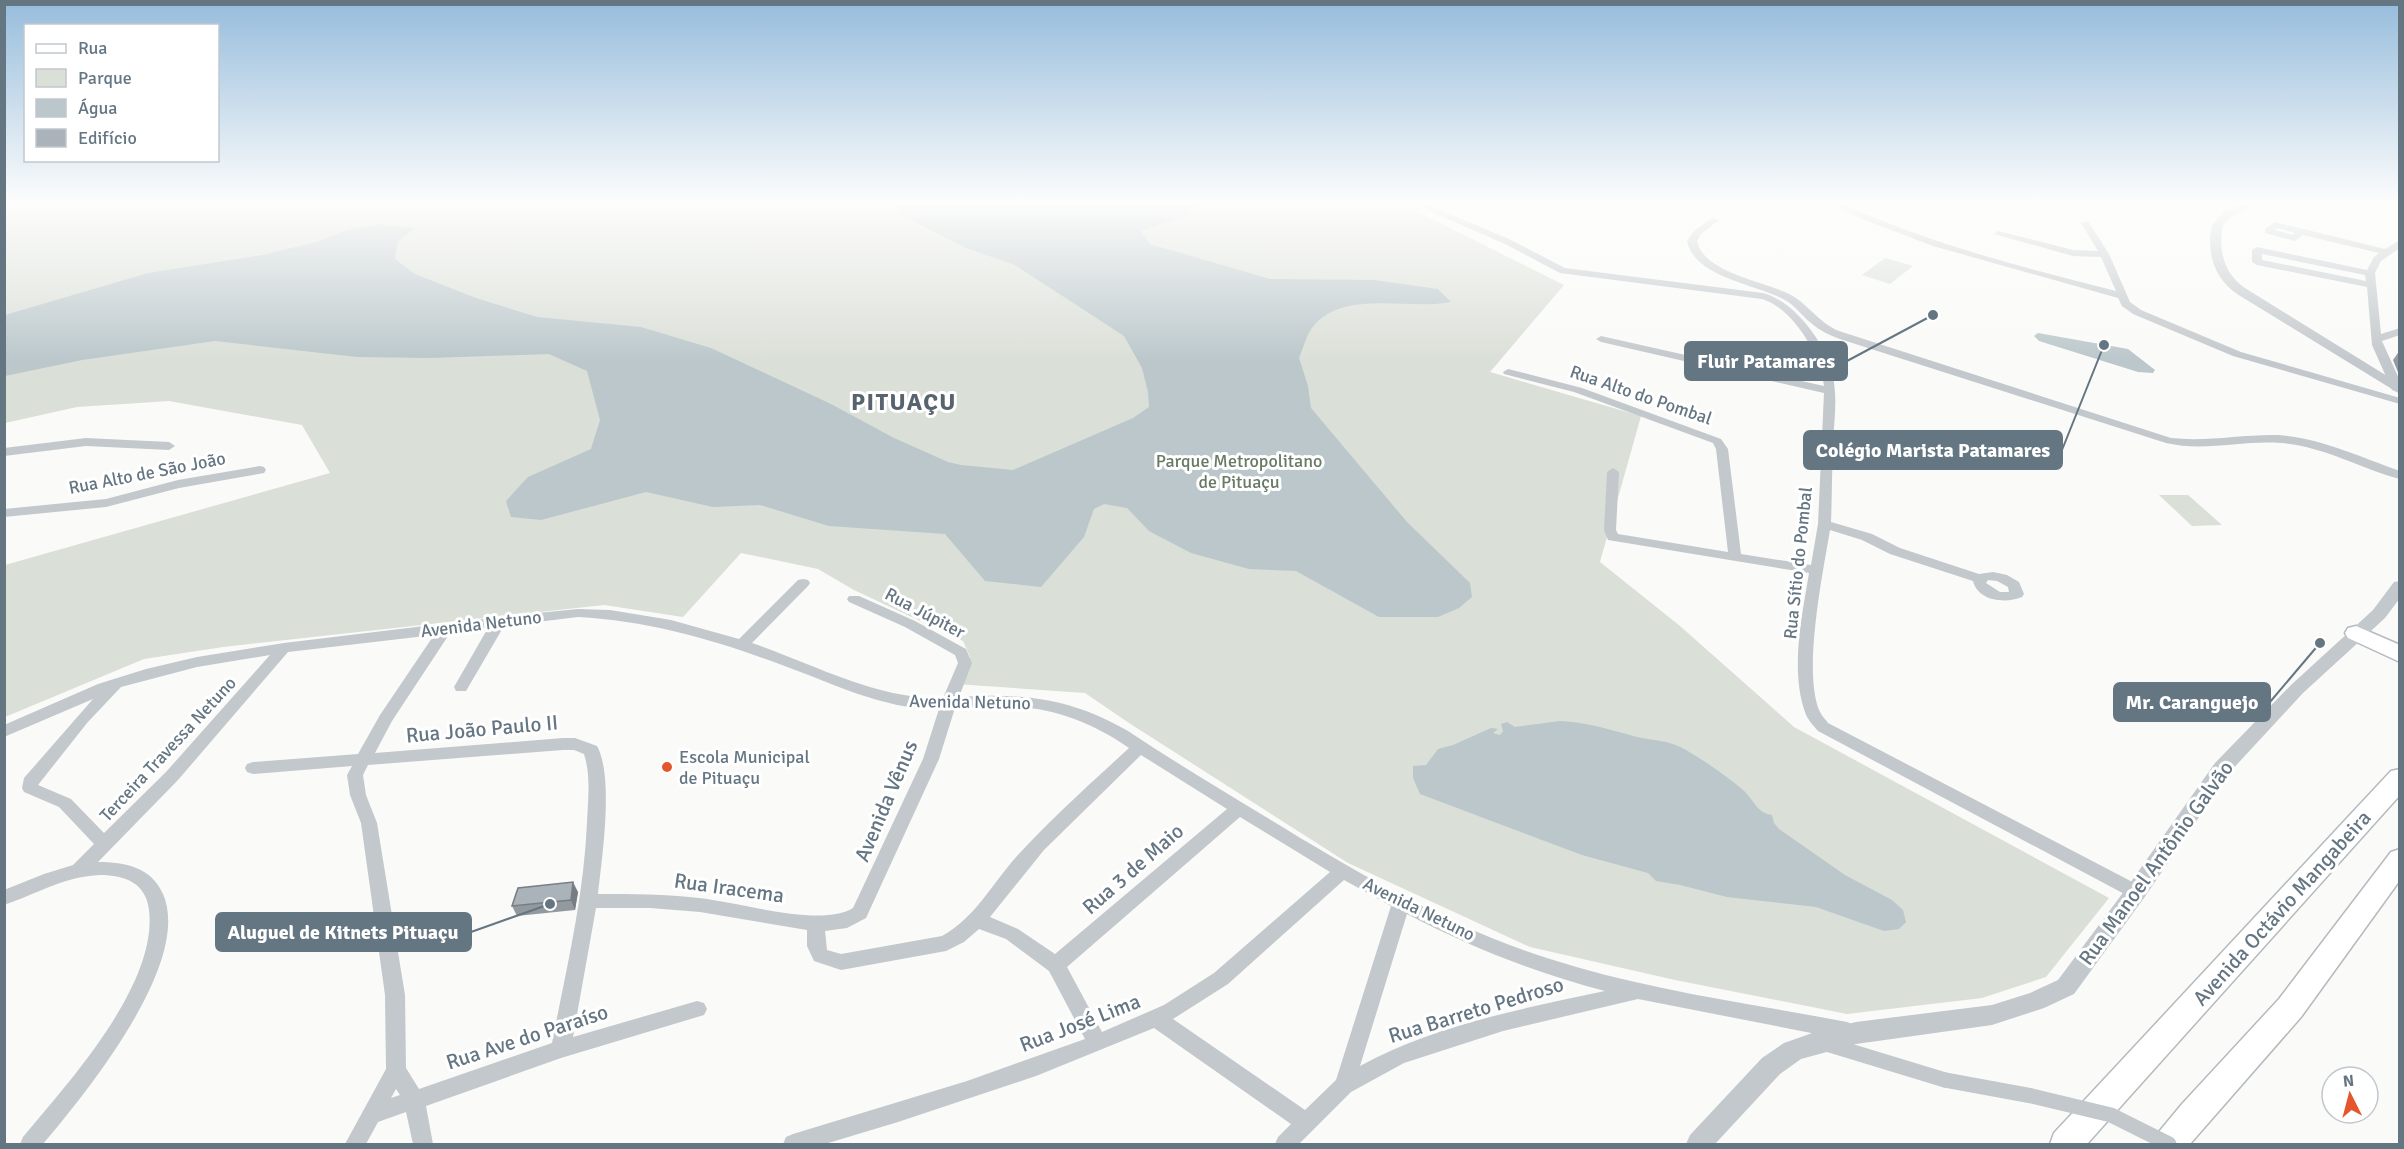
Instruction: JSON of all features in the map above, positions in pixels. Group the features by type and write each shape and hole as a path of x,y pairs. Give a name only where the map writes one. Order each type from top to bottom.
{"main road":[{"path":"2356,633 2400,655"},
{"name":"Avenida Octávio Mangabeira","path":"2066,1144 2400,778"},
{"path":"2169,1144 2290,1008 2400,859"}],"street":[{"name":"Rua Sítio do Pombal","path":"1532,255 1563,271 1773,298 1785,306 1804,329 1827,372 1829,391 1824,524 1815,570 1807,650 1807,680 1811,714 1817,723 2136,892"},
{"path":"1698,255 1704,262 1726,273 1789,298 1819,326 1847,338 2170,441 2198,444 2282,439 2314,446 2400,475"},
{"path":"1973,255 2122,296"},
{"path":"2104,255 2122,296 2130,308 2145,316 2237,354 2399,396"},
{"path":"2218,255 2223,274 2241,291 2399,396"},
{"path":"2257,255 2257,262 2372,285"},
{"path":"2280,255 2370,273"},
{"path":"2382,255 2370,273 2377,339 2379,352 2399,396"},
{"path":"2377,339 2400,331"},
{"path":"1601,339 1829,391"},
{"name":"Rua Alto do Pombal","path":"1508,372 1578,390 1717,441 1722,449 1734,556"},
{"path":"4,452 86,442 169,446"},
{"name":"Rua Alto de São João","path":"4,513 106,503 178,484 260,470"},
{"path":"1613,472 1610,530 1613,537 1815,570"},
{"path":"1824,524 1867,537 1895,551 1980,579"},
{"path":"742,645 803,583"},
{"name":"Rua Manoel Antônio Galvão","path":"1700,1144 1771,1066 1792,1051 1856,1033 1992,1015 2048,996 2066,987 2136,892 2222,768 2297,689 2379,614 2400,586"},
{"name":"Rua Júpiter","path":"854,600 910,624 961,652 965,663 948,705"},
{"name":"Avenida Netuno","path":"4,732 81,696 116,683 197,662 284,648 578,613 620,614 670,622 742,645 884,697 916,704 948,705 989,700 1053,704 1087,715 1110,726 1239,808 1401,904 1544,966 1638,992 1856,1033"},
{"path":"461,687 499,622"},
{"path":"355,1144 374,1114 396,1070 394,995 384,914 369,823 355,782 356,768 408,682 446,629"},
{"name":"Terceira Travessa Netuno","path":"77,872 172,776 284,648"},
{"path":"105,845 65,803 30,788 30,782 82,719 116,683"},
{"name":"Avenida Vênus","path":"861,913 931,759 948,705"},
{"name":"Rua João Paulo II","path":"253,768 360,762 563,744 586,746 593,756 597,783 596,836 588,901 561,1049"},
{"path":"816,924 816,949 819,956 841,962 945,943 961,936 1020,864 1062,819 1140,747"},
{"name":"Rua 3 de Maio","path":"1056,965 1239,808"},
{"path":"4,898 77,872 122,869 139,876 152,886 160,915 156,942 142,983 96,1062 30,1144"},
{"name":"Rua José Lima","path":"793,1144 969,1090 1097,1044 1156,1019 1223,978 1318,890 1343,871"},
{"name":"Rua Iracema","path":"588,901 650,901 700,905 816,924 847,921 861,913"},
{"path":"1344,1085 1401,904"},
{"path":"975,919 1012,934 1056,965 1097,1044"},
{"name":"Rua Barreto Pedroso","path":"1285,1144 1344,1085 1379,1065 1430,1044 1503,1022 1638,992"},
{"name":"Rua Ave do Paraíso","path":"374,1114 561,1049 697,1009"},
{"path":"1156,1019 1306,1122"},
{"path":"1818,1042 1946,1080 2032,1096 2111,1115 2169,1144"},
{"path":"396,1070 414,1099 423,1144"}],"green space":[{"name":"Parque Metropolitano de Pituaçu","path":"5,255 1503,255 1564,285 1490,372 1641,416 1600,562 1680,626 1794,727 2109,898 2046,977 1982,998 1847,1014 1675,980 1530,947 1348,863 1085,693 956,684 970,657 963,641 854,590 818,569 741,553 683,617 604,605 223,647 144,659 5,717 5,565 330,473 302,425 169,401 77,407 5,423"},
{"path":"1885,258 1913,266 1890,284 1862,275"},
{"path":"2159,495 2188,495 2222,525 2192,526"}],"water":[{"path":"264,255 396,255 395,259 415,274 476,298 537,317 641,327 711,348 948,462 1013,470 1133,418 1149,407 1142,368 1124,336 1015,265 985,255 1186,255 1270,279 1374,280 1438,289 1451,302 1377,303 1341,308 1325,316 1312,328 1299,358 1308,386 1311,408 1407,522 1470,583 1472,597 1459,608 1438,617 1379,617 1296,571 1249,569 1191,553 1149,531 1127,508 1104,504 1094,509 1084,537 1041,587 985,581 945,534 829,526 760,505 713,507 646,492 541,520 511,517 506,501 528,477 591,449 600,420 587,371 549,354 430,358 357,357 215,341 82,360 5,376 5,315 148,273"},
{"path":"2038,333 2128,349 2155,370 2153,373 2138,372 2039,341 2034,336"},
{"path":"1560,721 1589,725 1668,743 1686,750 1715,768 1742,789 1762,812 1772,815 1779,829 1845,875 1892,900 1903,910 1906,922 1899,929 1884,931 1816,907 1727,897 1656,881 1648,873 1582,855 1420,794 1413,778 1413,766 1426,765 1438,749 1453,745 1491,728 1498,729 1493,733 1500,735 1503,731 1501,724 1507,722 1515,727"}],"building":[{"path":"573,882 571,900 512,906 518,888"}],"place":[{"name":"Fluir Patamares","path":"1933,315"},
{"name":"Colégio Marista Patamares","path":"2104,345"},
{"name":"Mr. Caranguejo","path":"2320,643"},
{"name":"Escola Municipal de Pituaçu","path":"667,767"},
{"name":"Aluguel de Kitnets Pituaçu","path":"550,904"}],"district":[{"name":"PITUAÇU","path":"904,402"}]}
